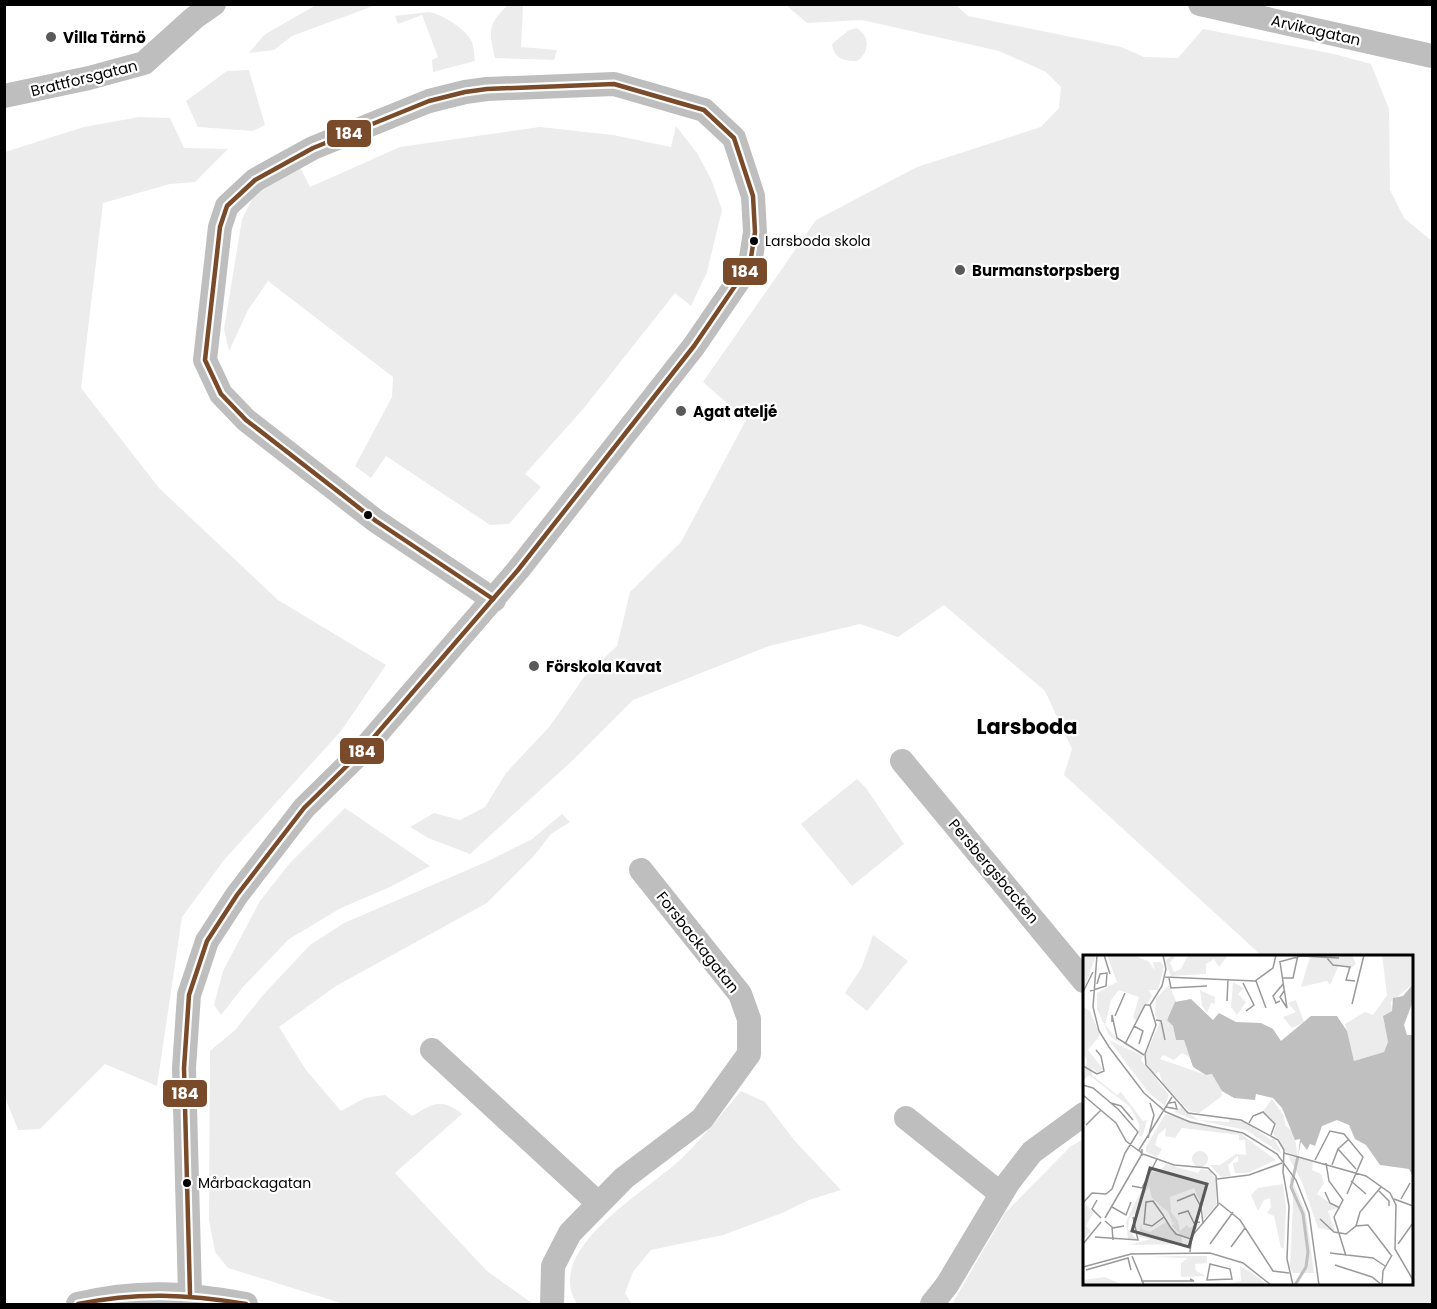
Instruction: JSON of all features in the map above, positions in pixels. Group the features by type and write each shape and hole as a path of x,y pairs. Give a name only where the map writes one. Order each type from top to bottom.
{"street":[{"name":"Brattforsgatan","path":"4,96 89,78 144,63 194,18 214,4"},
{"name":"Arvikagatan","path":"1200,4 1432,56"},
{"path":"190,1294 184,1068 189,995 207,941 237,895 304,808 362,751 494,600 694,346 750,264 755,232 753,196 734,138 704,110 614,84 487,89 465,92 429,100 314,148 255,180 227,206 220,227 205,360 221,394 246,420 376,521 494,600"},
{"name":"Persbergsbacken","path":"902,762 1083,980"},
{"name":"Forsbackagatan","path":"552,1305 554,1266 570,1233 624,1178 702,1119 749,1054 749,1019 740,994 641,870"},
{"path":"432,1050 598,1203"},
{"path":"932,1305 947,1285 1001,1194 1032,1152 1083,1115"},
{"path":"906,1118 1001,1194"},
{"path":"82,1303 146,1293 190,1294 246,1305"}],"shaded area":[{"path":"316,5 376,5 292,36 274,50 249,53 264,35"},
{"path":"508,5 523,5 521,47 557,50 554,60 495,58 491,29 496,18"},
{"path":"786,5 956,5 968,16 1121,47 1144,57 1178,58 1203,29 1334,54 1371,64 1389,109 1390,190 1404,218 1432,241 1432,1304 952,1304 1005,1213 1071,1146 1083,1140 1083,1285 1413,1285 1413,955 1261,955 1064,775 1072,749 1045,691 944,605 898,637 860,624 769,646 633,700 572,761 470,854 428,838 410,827 434,813 460,820 485,807 506,773 550,726 584,677 617,646 630,592 681,542 746,420 703,382 816,220 917,167 1041,127 1059,108 1061,87 1046,72 999,51 862,20 807,23"},
{"path":"429,12 447,19 465,32 472,42 475,61 433,72 432,60 438,57 422,15 398,24 395,16"},
{"path":"857,28 866,40 864,53 857,61 840,58 835,53 832,44 849,30"},
{"path":"249,70 265,125 253,131 198,127 186,101 227,71"},
{"path":"139,117 170,118 184,148 228,149 195,182 170,184 103,203 81,388 159,488 278,600 386,665 341,731 224,860 182,917 157,1086 105,1064 40,1129 18,1130 4,1088 5,152 84,127"},
{"path":"676,126 697,153 711,179 722,210 707,272 691,306 675,293 584,408 525,474 541,487 509,524 490,525 386,456 371,478 355,466 392,397 393,377 268,281 248,310 229,351 224,329 242,219 257,190 299,165 310,187 400,147 540,127 613,135 671,147"},
{"path":"857,779 866,788 904,844 852,886 801,824"},
{"path":"345,808 430,866 390,887 341,908 289,939 243,987 221,1015 214,1005 223,971 260,901 290,863"},
{"path":"562,814 570,822 551,834 534,856 487,903 336,986 279,1027 306,1070 341,1111 365,1098 385,1095 412,1116 437,1104 448,1105 462,1114 395,1173 487,1271 533,1304 344,1304 228,1268 215,1252 209,1220 210,1051 235,1030 264,994 310,945 344,923 486,862 532,839"},
{"path":"873,935 908,961 867,1011 845,993 862,967"},
{"path":"741,1091 765,1102 794,1140 841,1190 809,1200 782,1213 723,1235 651,1250 633,1272 625,1293 632,1304 577,1304 570,1283 574,1262 586,1242 626,1203 683,1157"}],"transit line":[{"name":"184","path":"614,84 704,110 734,138 753,196 755,232 750,264 694,346 493,599 376,521 246,420 221,394 205,360 220,227 227,206 255,180 313,148 429,101 487,89 614,84"},
{"name":"184","path":"190,1294 184,1068 189,995 207,941 237,895 304,808 362,751 493,599"},
{"name":"184","path":"78,1304 142,1296 182,1296 246,1304"}],"place":[{"name":"Villa Tärnö","path":"51,37"},
{"name":"Larsboda skola","path":"754,241"},
{"name":"Burmanstorpsberg","path":"960,270"},
{"name":"Agat ateljé","path":"681,411"},
{"name":"Förskola Kavat","path":"534,666"},
{"name":"Mårbackagatan","path":"187,1183"}],"district":[{"name":"Larsboda","path":"1027,726"}]}
